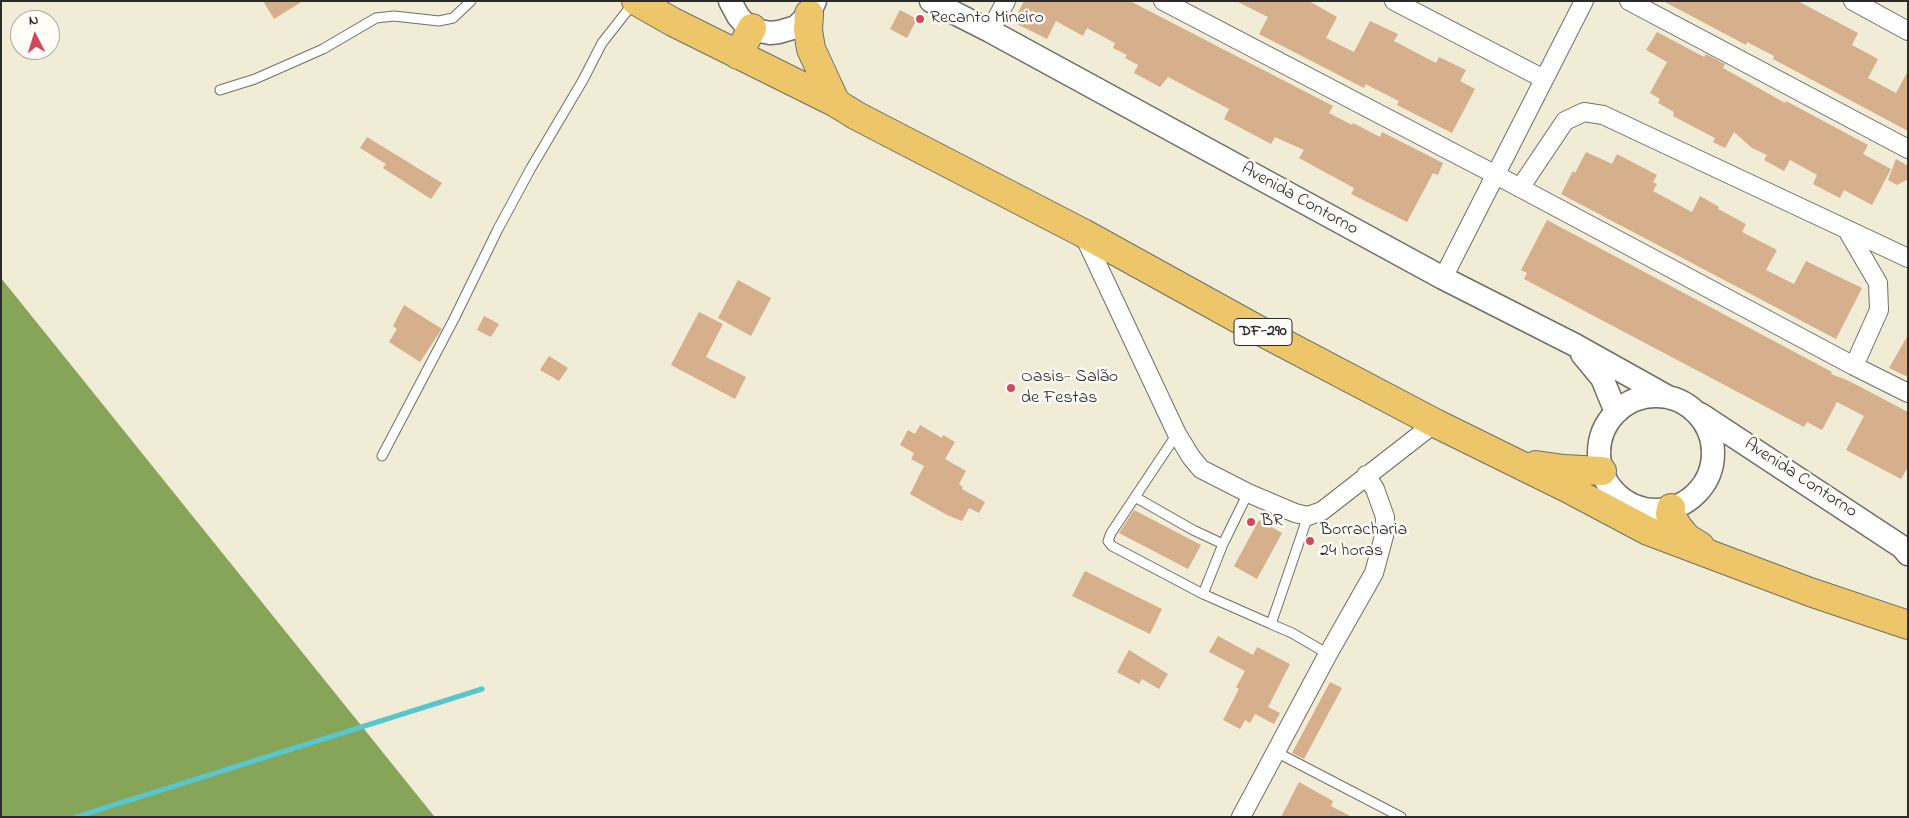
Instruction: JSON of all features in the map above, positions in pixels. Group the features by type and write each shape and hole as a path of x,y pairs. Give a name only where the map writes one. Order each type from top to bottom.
{"highway":[{"name":"DF-290","path":"636,1 673,22 836,103 857,116 1083,233 1264,333 1648,531 1810,592 1908,625"},
{"path":"812,8 808,30 812,50 836,103"},
{"path":"738,55 752,28"},
{"path":"1514,462 1564,469 1602,471"},
{"path":"1671,508 1670,514 1687,538 1716,557"}],"street":[{"path":"730,1 738,16 752,28 760,31 779,32 796,26 812,8"},
{"name":"Avenida Contorno","path":"931,1 998,11 1443,278 1576,346 1668,397"},
{"path":"1163,1 1908,393"},
{"path":"1394,1 1544,80"},
{"path":"1443,278 1584,1"},
{"path":"1629,1 1908,149"},
{"path":"1853,1 1908,30"},
{"path":"1520,188 1565,121 1584,112 1603,115 1908,258"},
{"path":"1847,230 1878,283 1879,310 1854,366"},
{"path":"1083,233 1177,434 1201,469 1248,493 1294,513 1308,516 1322,511 1435,422"},
{"path":"1576,346 1602,378 1616,412"},
{"path":"1646,397 1668,397 1690,407 1707,426 1712,444 1712,463 1709,475 1694,496 1671,508 1650,509 1629,503 1613,490 1602,471 1599,461 1600,440 1606,425 1616,412 1625,405 1646,397"},
{"name":"Avenida Contorno","path":"1690,407 1906,546"},
{"path":"1241,817 1328,654 1374,573 1382,549 1385,517 1375,489 1366,475"}],"lane":[{"path":"220,90 255,79 322,49 376,18 394,16 439,21 453,18 471,1"},
{"path":"382,456 530,168 583,80 602,43 636,1"},
{"path":"1177,434 1111,533 1108,540 1112,546 1203,594 1292,633 1328,654"},
{"path":"1203,594 1223,544 1248,493"},
{"path":"1135,497 1193,530 1223,544"},
{"path":"1271,624 1308,516"},
{"path":"1276,752 1402,817"}],"green space":[{"path":"1,278 434,816 436,817 1,817"}],"building":[{"path":"263,1 303,1 274,19"},
{"path":"1024,1 1130,1 1333,106 1329,113 1352,125 1353,123 1380,137 1382,132 1443,163 1438,175 1433,173 1407,222 1351,194 1354,188 1299,158 1304,150 1275,137 1271,144 1224,119 1229,109 1168,77 1160,87 1134,73 1138,65 1125,58 1127,55 1113,48 1115,43 1087,28 1083,36 1056,21 1047,39 1013,22"},
{"path":"1236,1 1309,1 1337,17 1326,38 1354,52 1370,21 1398,34 1394,41 1436,63 1439,57 1466,70 1460,81 1475,89 1452,133 1397,105 1399,101 1366,84 1364,88 1259,34 1268,17"},
{"path":"1663,1 1798,1 1858,33 1852,45 1878,59 1868,78 1896,93 1908,71 1908,131 1773,59 1774,56 1747,42 1746,45"},
{"path":"900,10 917,19 907,38 890,29"},
{"path":"1657,32 1704,57 1706,54 1725,64 1723,68 1785,103 1786,101 1868,145 1863,154 1891,169 1872,205 1844,190 1840,198 1813,184 1817,175 1790,160 1784,171 1764,160 1767,155 1752,148 1734,132 1725,148 1713,142 1715,138 1673,116 1674,112 1658,103 1660,99 1650,93 1667,62 1646,50"},
{"path":"367,137 442,183 431,199 383,168 386,164 360,148"},
{"path":"1586,152 1612,164 1617,154 1657,175 1653,182 1657,184 1653,191 1692,212 1700,196 1719,207 1718,209 1746,224 1742,232 1777,250 1766,270 1794,284 1806,261 1862,288 1836,339 1561,194"},
{"path":"1896,159 1908,166 1908,179 1897,185 1888,180"},
{"path":"1547,220 1832,372 1831,374 1849,381 1908,412 1908,467 1901,479 1846,450 1864,416 1837,402 1822,430 1807,422 1804,427 1524,279 1527,273 1521,270"},
{"path":"738,280 771,298 751,336 718,318"},
{"path":"404,305 442,329 420,362 389,342 397,329 393,326"},
{"path":"699,312 723,324 706,357 746,377 735,399 671,365"},
{"path":"484,316 499,324 491,337 477,330"},
{"path":"1908,335 1908,377 1889,368"},
{"path":"549,356 568,368 559,381 540,370"},
{"path":"920,425 942,438 943,435 955,442 945,459 966,471 959,484 963,487 962,489 985,502 979,513 969,508 962,521 947,515 910,494 924,466 911,459 914,453 900,445 908,430 915,434"},
{"path":"1134,510 1201,545 1188,569 1119,533"},
{"path":"1259,520 1282,533 1257,579 1234,566"},
{"path":"1085,571 1162,609 1150,634 1072,596"},
{"path":"1218,636 1253,655 1257,647 1290,664 1268,707 1280,713 1274,724 1255,714 1250,723 1245,720 1240,729 1223,720 1239,689 1236,687 1245,671 1209,652"},
{"path":"1129,650 1168,674 1159,689 1142,679 1139,684 1117,672"},
{"path":"1330,682 1342,688 1304,759 1292,753"},
{"path":"1299,782 1333,801 1331,806 1352,817 1281,817"}],"waterway":[{"path":"76,817 482,689"}],"place":[{"name":"Recanto Mineiro","path":"920,19"},
{"name":"Oasis- Salão de Festas","path":"1011,388"},
{"name":"BR","path":"1251,522"},
{"name":"Borracharia 24 horas","path":"1310,541"}]}
